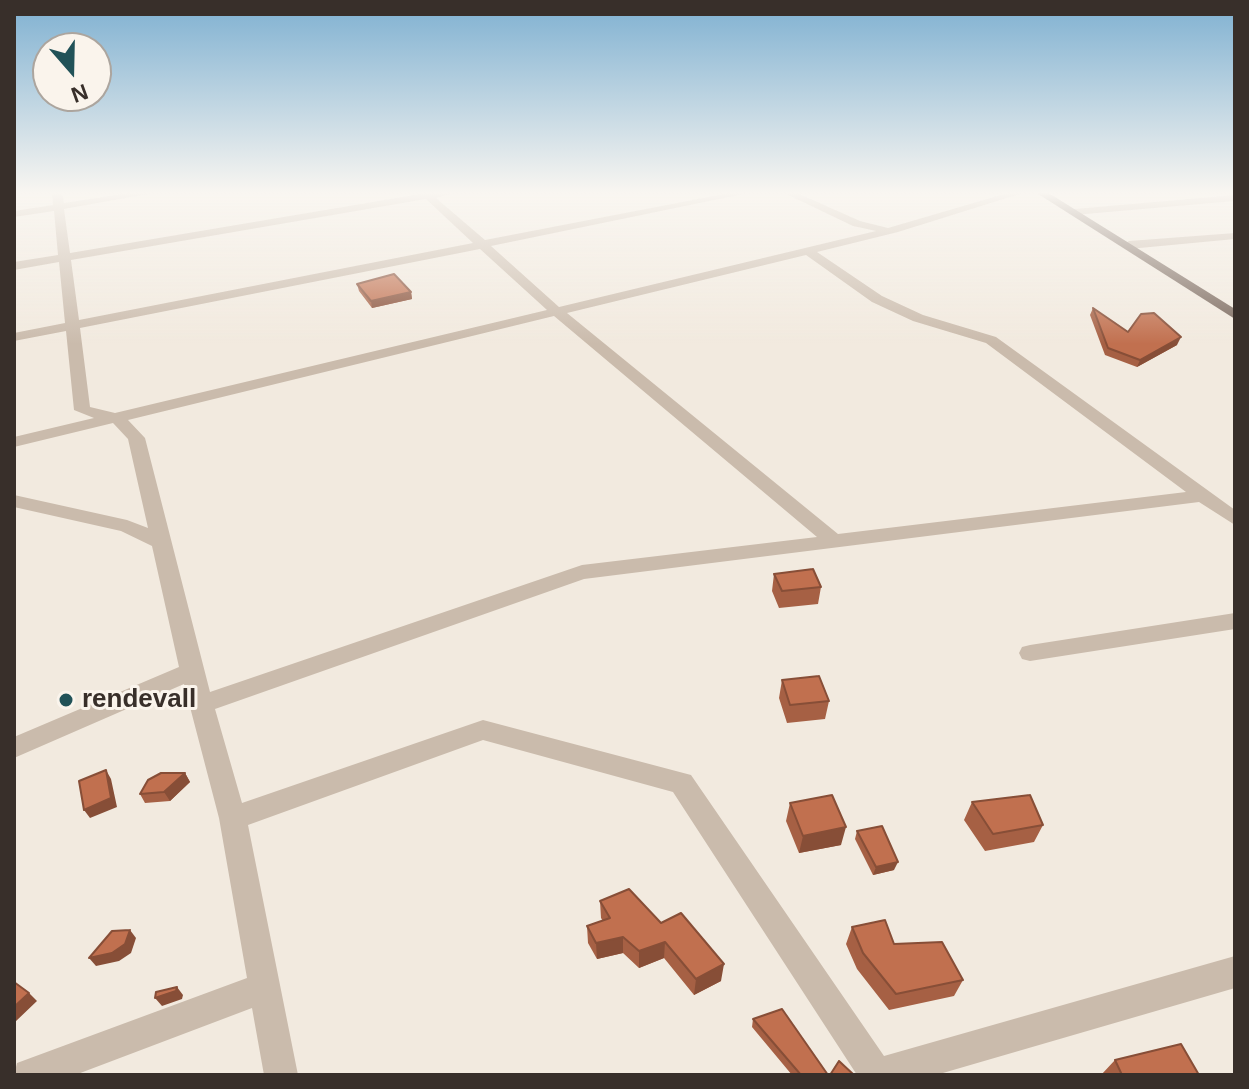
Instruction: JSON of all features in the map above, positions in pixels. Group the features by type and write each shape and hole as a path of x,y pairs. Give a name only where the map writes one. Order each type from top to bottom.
{"main road":[{"path":"1125,243 1235,315"}],"street":[{"path":"62,243 82,410 117,418 136,438 192,671 233,818 281,1075"},
{"path":"14,266 150,243"},
{"path":"14,337 480,243 555,310 834,541"},
{"path":"14,442 841,243"},
{"path":"1129,245 1155,243"},
{"path":"808,251 877,299 918,318 991,340 1235,519"},
{"path":"202,704 582,572 1203,496"},
{"path":"14,501 127,526 163,543"},
{"path":"1030,653 1235,621"},
{"path":"14,748 192,671"},
{"path":"233,818 483,730 682,783 877,1075 1235,972"},
{"path":"29,1075 264,988"}],"building":[{"path":"394,274 411,292 371,301 357,284"},
{"path":"1093,308 1128,332 1141,314 1154,313 1181,337 1140,360 1108,348"},
{"path":"813,569 821,587 782,591 774,574"},
{"path":"819,676 829,701 790,705 782,680"},
{"path":"106,770 111,798 84,810 79,781"},
{"path":"161,773 185,773 164,792 140,794 148,780"},
{"path":"832,795 846,827 803,836 790,803"},
{"path":"1030,795 1043,825 993,834 972,802"},
{"path":"882,826 898,862 876,867 857,831"},
{"path":"629,889 661,923 681,913 724,964 696,979 665,942 639,951 623,937 596,943 587,926 610,918 600,901"},
{"path":"885,920 894,944 942,942 963,980 896,994 863,953 852,927"},
{"path":"130,930 125,944 112,953 89,958 112,931"},
{"path":"14,982 29,993 14,1007"},
{"path":"177,987 176,991 155,998 156,992"},
{"path":"782,1009 828,1075 801,1075 753,1019"},
{"path":"1181,1044 1199,1075 1122,1075 1115,1060"},
{"path":"839,1061 854,1075 830,1075"}],"place":[{"name":"rendevall","path":"66,700"}]}
